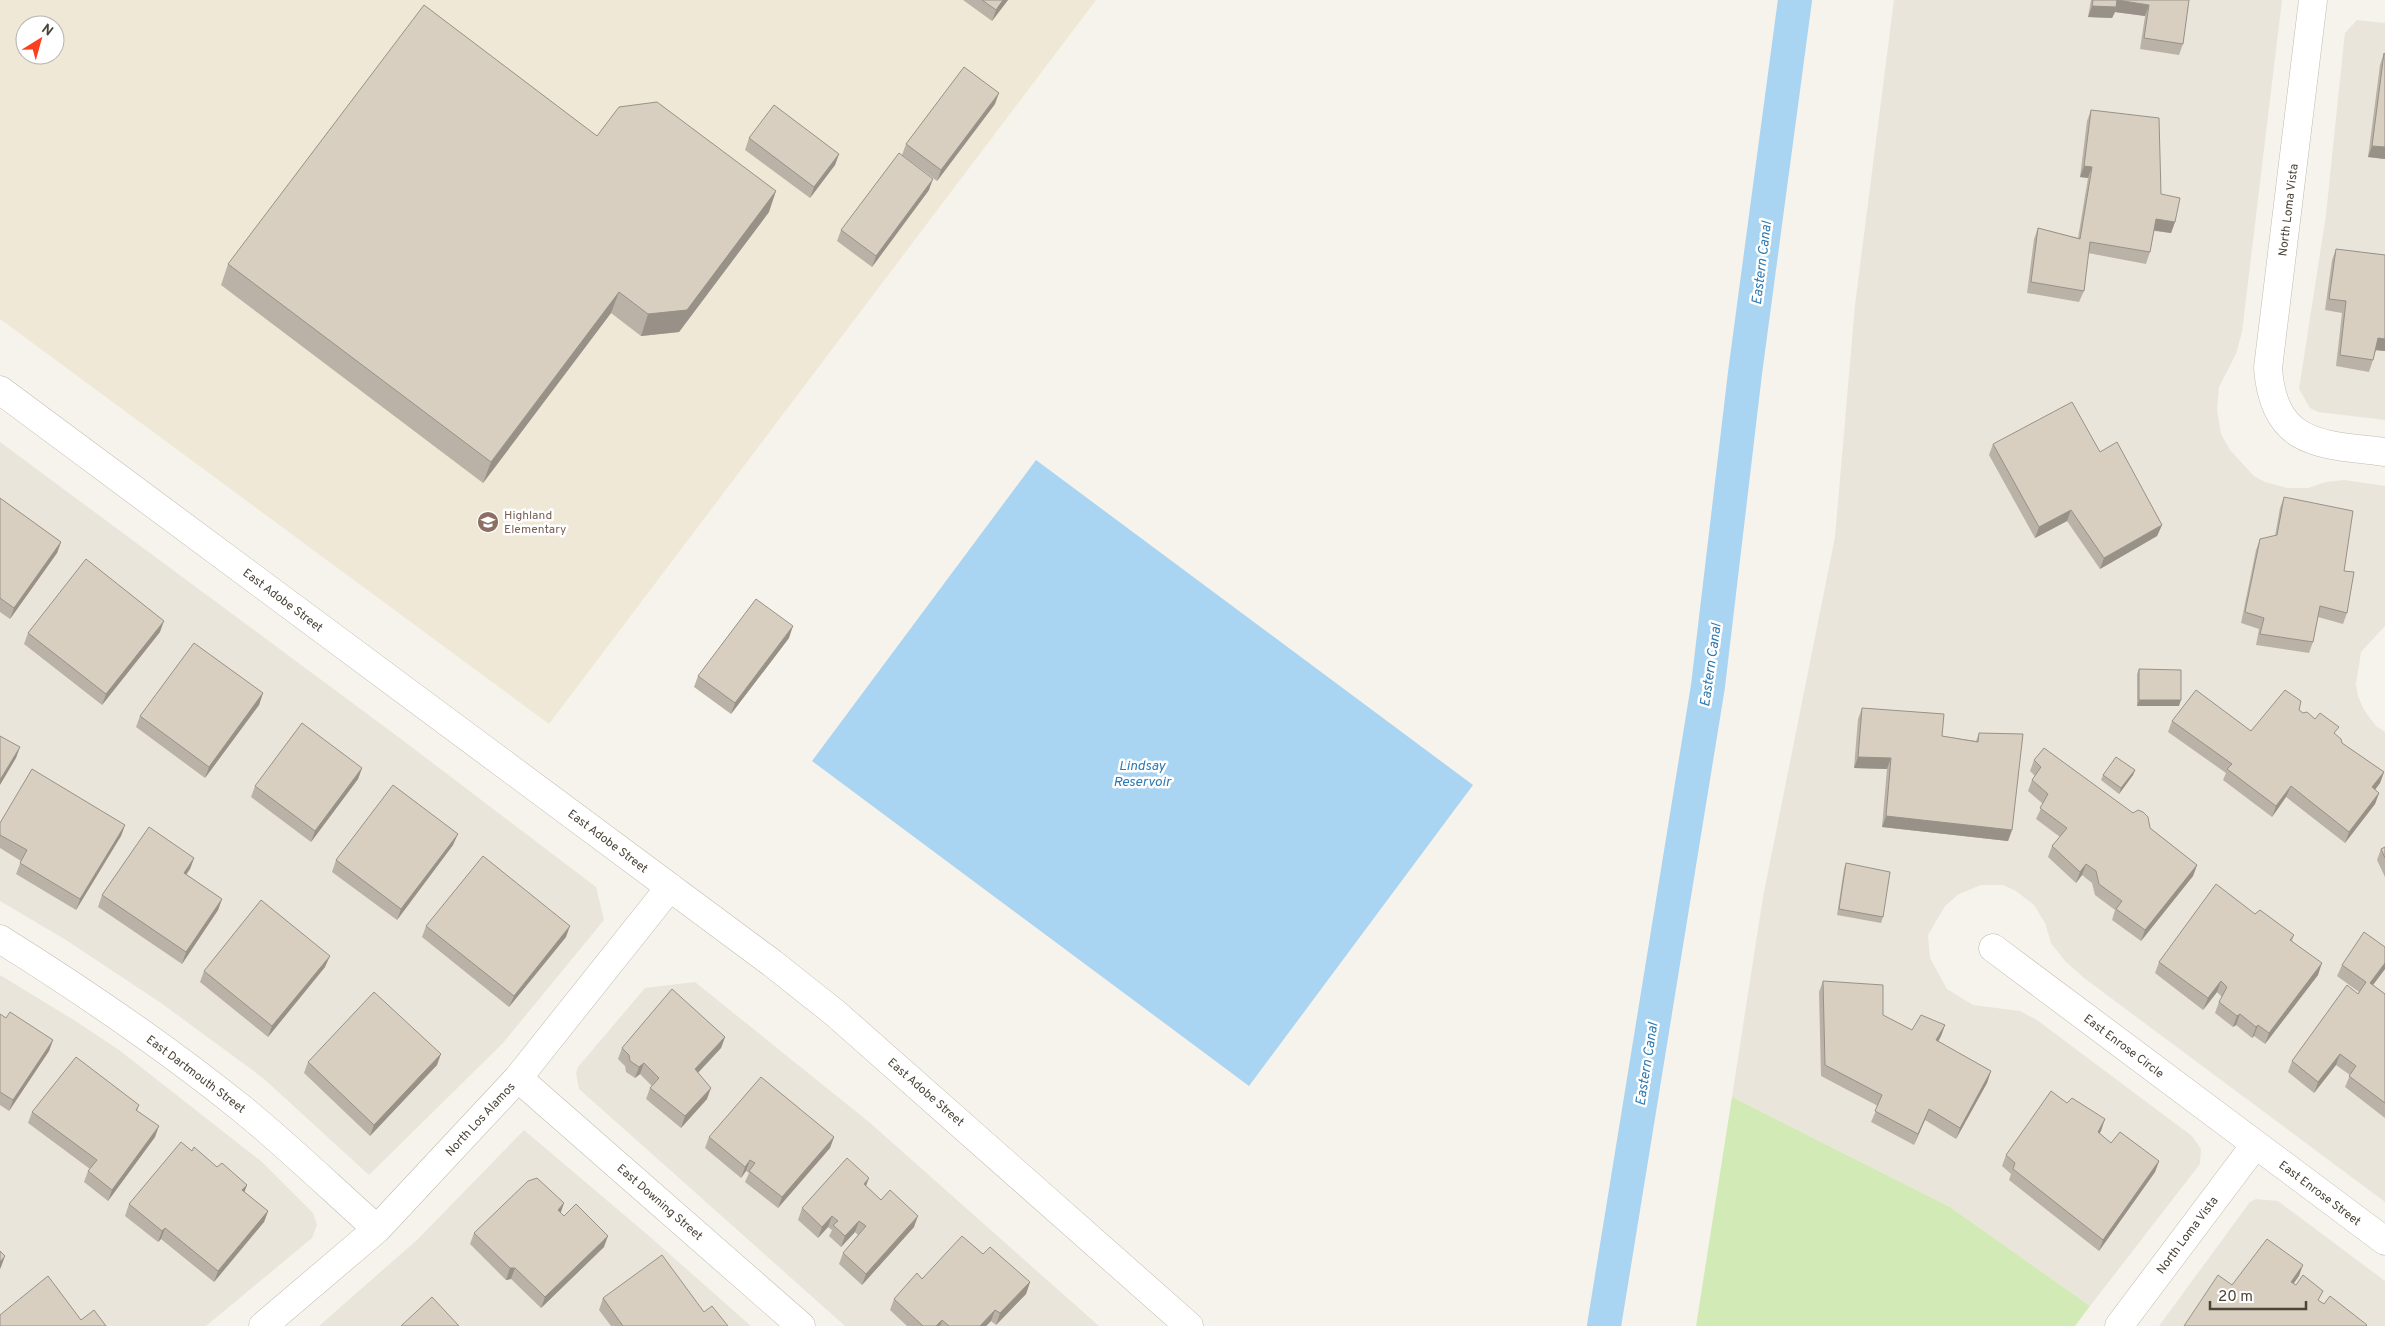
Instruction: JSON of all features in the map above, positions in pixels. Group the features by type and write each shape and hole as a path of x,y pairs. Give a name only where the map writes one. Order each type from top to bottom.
{"street":[{"name":"North Loma Vista","path":"2314,0 2268,368 2269,386 2281,418 2307,439 2323,444 2385,452"},
{"name":"East Adobe Street","path":"0,390 670,887 835,1013 1189,1326"},
{"name":"North Los Alamos","path":"263,1326 377,1229 518,1078 670,887"},
{"name":"East Dartmouth Street","path":"0,939 90,996 168,1051 243,1109 377,1229"},
{"name":"East Enrose Circle","path":"1993,948 2255,1144"},
{"name":"East Downing Street","path":"518,1078 801,1326"},
{"name":"North Loma Vista","path":"2118,1326 2255,1144"},
{"name":"East Enrose Street","path":"2255,1144 2385,1241"}],"shaded area":[{"name":"Highland Elementary","path":"0,0 1096,0 549,724 0,319"},
{"path":"1894,0 2282,0 2242,332 2236,354 2219,387 2217,410 2221,434 2230,450 2254,476 2265,482 2287,488 2308,488 2326,482 2344,480 2385,486 2385,626 2361,652 2356,684 2358,696 2364,710 2376,726 2385,732 2385,1202 2084,978 2065,961 2051,943 2045,923 2034,905 2016,891 2003,885 1981,885 1959,894 1945,906 1928,935 1930,958 1947,989 1973,1005 2020,1011 2037,1020 2192,1136 2201,1149 2200,1164 2090,1306 1950,1207 1732,1097 1763,897 1835,537 1855,305"},
{"path":"2357,20 2385,23 2385,420 2318,412 2310,408 2299,389 2326,215 2345,33"},
{"path":"0,442 401,739 596,887 604,920 503,1043 369,1175 263,1078 161,1003 66,940 0,901"},
{"path":"0,975 119,1050 262,1162 313,1213 317,1225 312,1238 206,1326 0,1326"},
{"path":"695,982 869,1122 1099,1326 845,1326 579,1089 576,1073 578,1067 645,988"},
{"path":"524,1130 751,1326 319,1326 418,1239"},
{"path":"2256,1199 2278,1201 2385,1281 2385,1326 2159,1326 2250,1202"}],"green space":[{"path":"1732,1097 1950,1207 2090,1306 2075,1326 1696,1326"}],"water":[{"name":"Lindsay Reservoir","path":"1036,460 1473,785 1249,1086 812,761"}],"building":[{"path":"982,0 1003,0 996,10"},
{"path":"2093,0 2117,0 2116,7 2092,6"},
{"path":"2117,0 2189,0 2183,44 2144,38 2149,5"},
{"path":"424,5 597,136 619,107 657,102 776,191 687,310 648,314 619,292 491,462 228,264"},
{"path":"2385,54 2385,147 2372,146"},
{"path":"964,67 999,93 941,170 906,144"},
{"path":"774,105 839,154 814,187 749,138"},
{"path":"2091,110 2159,118 2161,194 2180,198 2175,222 2156,219 2150,252 2090,242 2084,291 2031,282 2038,228 2080,239 2092,167 2084,166"},
{"path":"899,153 933,179 876,256 841,230"},
{"path":"2336,249 2385,255 2385,339 2378,338 2373,360 2340,355 2346,301 2329,299"},
{"path":"2072,402 2100,452 2117,442 2162,525 2104,558 2071,510 2039,527 1993,444"},
{"path":"2284,497 2353,511 2344,571 2354,572 2347,613 2320,606 2313,642 2260,634 2264,618 2245,612 2260,539 2277,535"},
{"path":"0,498 61,542 14,608 0,598"},
{"path":"86,559 164,621 106,694 28,633"},
{"path":"756,599 793,626 735,703 698,676"},
{"path":"194,643 263,693 209,767 140,716"},
{"path":"2139,669 2181,670 2181,700 2139,700"},
{"path":"2196,690 2251,731 2285,690 2301,701 2299,710 2303,713 2307,712 2315,719 2320,713 2339,727 2334,733 2341,739 2342,743 2384,772 2372,787 2379,793 2349,832 2291,786 2276,806 2227,769 2232,764 2172,721"},
{"path":"1862,708 1944,714 1942,736 1978,742 1979,733 2023,734 2012,830 1886,816 1891,758 1858,757"},
{"path":"302,723 362,768 315,831 255,786"},
{"path":"0,736 20,747 0,780"},
{"path":"2044,748 2133,813 2138,810 2143,812 2148,817 2150,828 2197,865 2145,930 2116,909 2122,901 2099,884 2096,871 2086,864 2080,872 2052,846 2067,828 2040,808 2048,794 2032,780 2041,767 2034,760"},
{"path":"2116,757 2135,770 2121,788 2103,775"},
{"path":"32,769 125,825 80,899 20,863 27,850 0,835 0,823"},
{"path":"393,785 458,834 401,909 336,860"},
{"path":"149,827 194,858 184,873 222,899 186,952 102,895"},
{"path":"2385,847 2385,858 2381,849"},
{"path":"483,856 570,926 514,996 426,926"},
{"path":"1846,863 1890,872 1883,917 1839,909"},
{"path":"2216,884 2255,914 2260,910 2294,935 2290,940 2322,963 2269,1033 2258,1025 2256,1027 2240,1014 2237,1016 2219,1002 2227,987 2221,981 2208,998 2159,962"},
{"path":"261,900 330,956 272,1026 204,971"},
{"path":"2364,932 2385,947 2385,963 2370,983 2385,994 2385,1103 2349,1076 2356,1066 2340,1054 2318,1082 2292,1061 2347,985 2358,994 2366,982 2342,965"},
{"path":"1823,981 1883,985 1883,1015 1912,1030 1921,1015 1945,1025 1936,1040 1991,1071 1960,1128 1929,1109 1918,1134 1875,1111 1882,1095 1825,1065"},
{"path":"672,989 725,1037 695,1069 711,1088 685,1116 650,1088 659,1078 644,1063 639,1067 630,1061 629,1055 622,1048"},
{"path":"374,992 441,1054 374,1125 308,1062"},
{"path":"10,1012 53,1040 13,1100 0,1092 0,1014 6,1018"},
{"path":"76,1057 139,1105 136,1110 159,1126 112,1190 88,1171 97,1160 32,1112"},
{"path":"761,1077 834,1137 782,1197 749,1171 755,1163 750,1160 745,1167 709,1137"},
{"path":"2051,1091 2067,1103 2072,1098 2105,1119 2098,1132 2111,1143 2120,1132 2159,1161 2103,1240 2013,1169 2015,1163 2006,1155"},
{"path":"181,1142 192,1151 194,1147 217,1167 222,1163 247,1185 242,1190 268,1211 218,1271 165,1228 162,1231 129,1204"},
{"path":"847,1158 869,1178 864,1184 881,1200 890,1190 918,1216 866,1274 843,1253 866,1226 859,1221 845,1236 833,1225 838,1221 832,1216 822,1227 802,1208"},
{"path":"537,1178 564,1203 558,1210 564,1216 576,1204 608,1236 545,1297 515,1268 510,1268 474,1233 528,1181"},
{"path":"962,1236 983,1254 990,1247 1030,1282 1000,1313 995,1310 980,1326 949,1326 942,1320 936,1326 923,1326 894,1299 917,1273 922,1279"},
{"path":"2267,1239 2303,1265 2291,1282 2296,1285 2303,1275 2323,1291 2318,1300 2324,1304 2330,1296 2367,1325 2184,1326 2218,1275 2232,1285"},
{"path":"0,1251 5,1256 0,1262"},
{"path":"662,1255 704,1312 712,1306 728,1326 623,1326 603,1298"},
{"path":"48,1276 81,1320 94,1310 106,1326 0,1326 0,1315"},
{"path":"432,1297 459,1326 401,1326"}],"waterway":[{"name":"Eastern Canal","path":"1604,1326 1708,686 1745,373 1795,0"}],"place":[{"name":"Highland Elementary","path":"488,522"}]}
